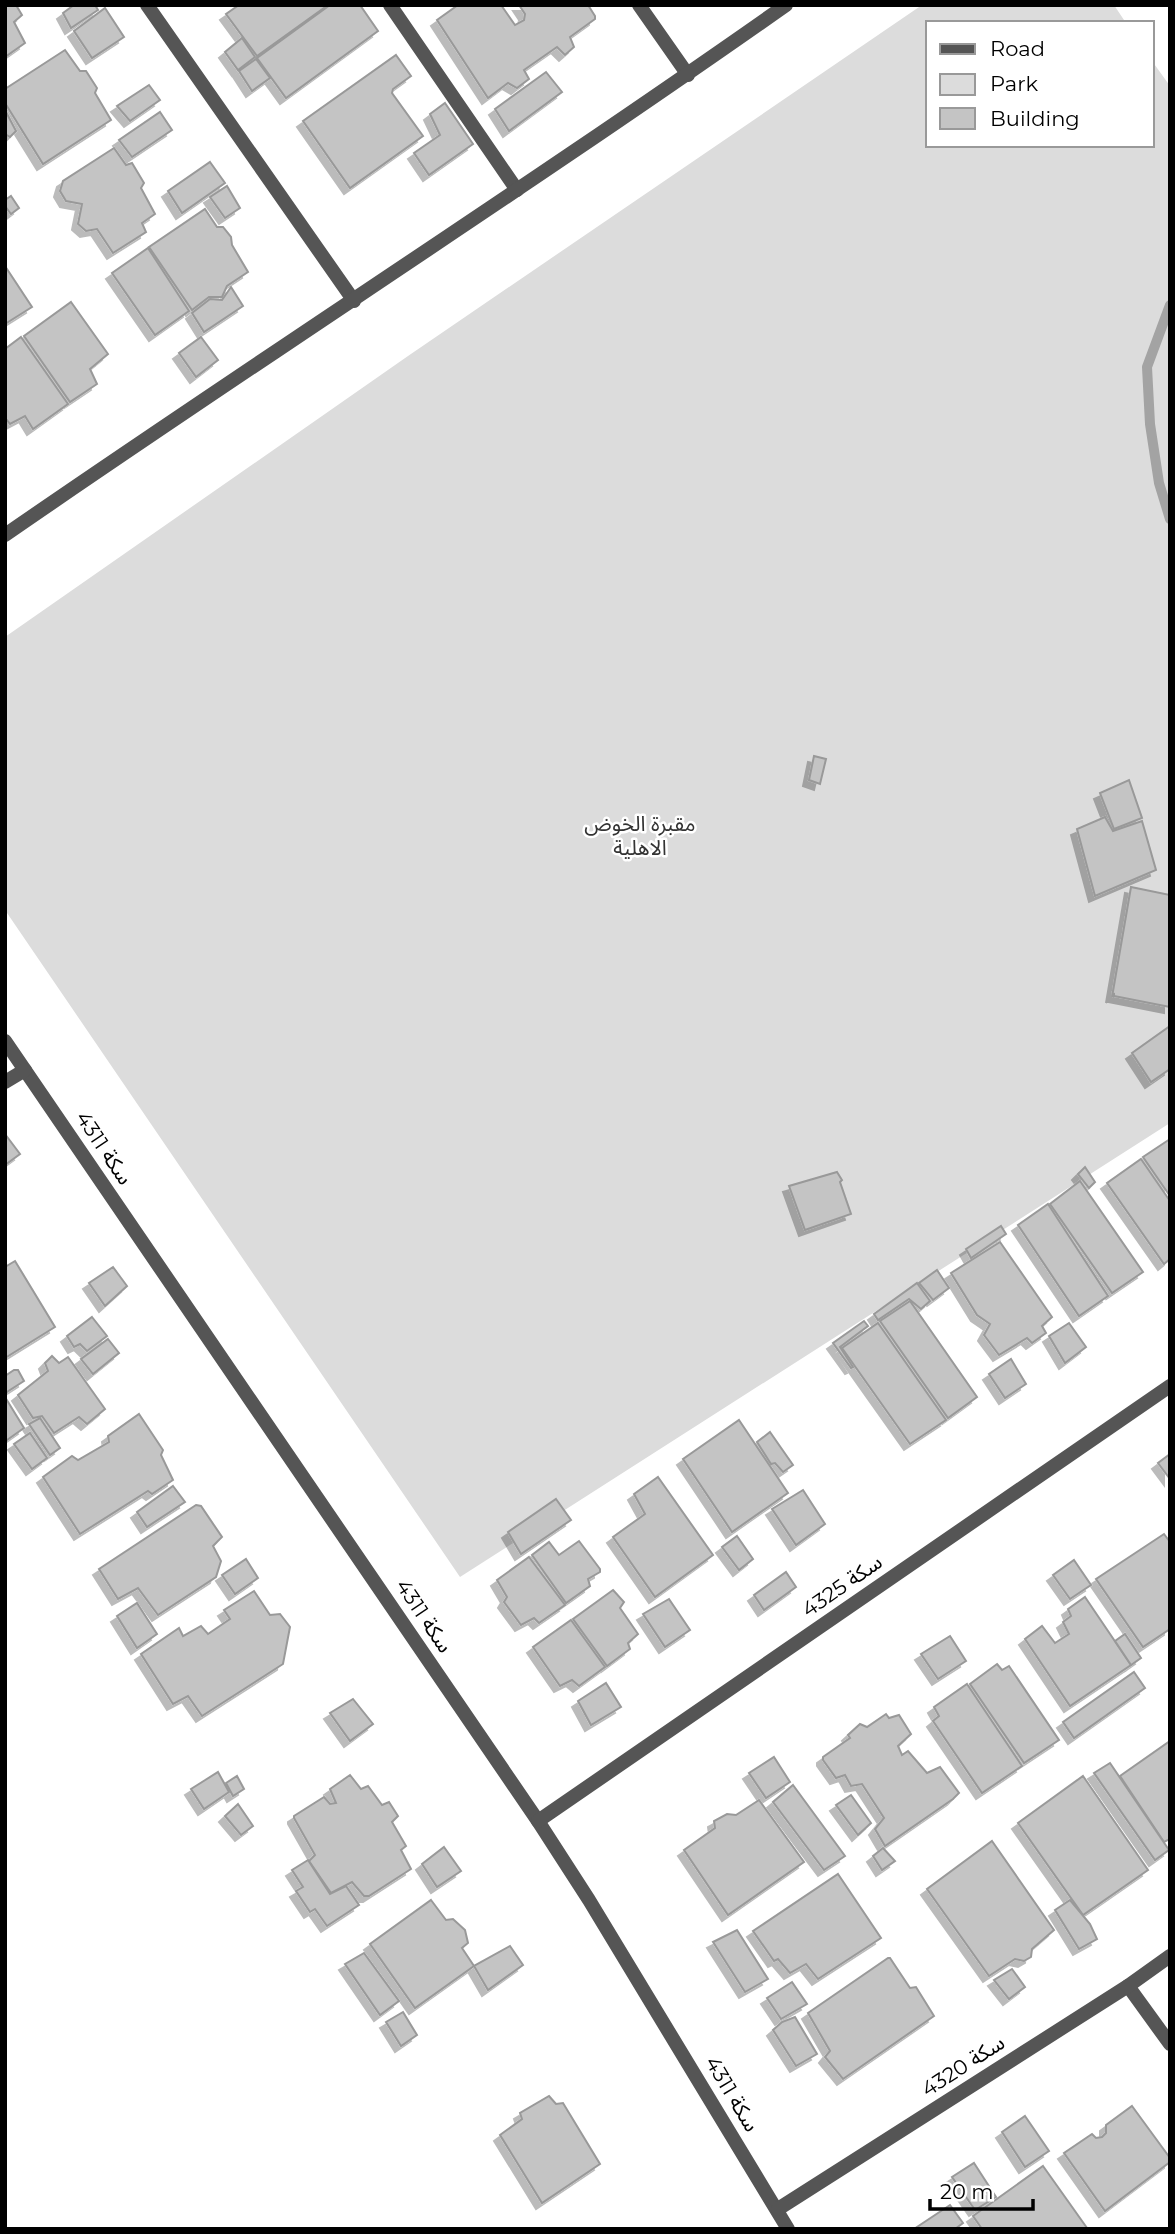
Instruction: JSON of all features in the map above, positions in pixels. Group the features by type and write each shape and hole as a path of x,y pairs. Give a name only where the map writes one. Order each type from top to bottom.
{"street":[{"path":"148,5 354,301"},
{"path":"390,5 517,190"},
{"path":"639,5 688,75"},
{"path":"6,532 354,301 688,75 786,5"},
{"name":"سكة 4311","path":"5,1041 538,1821 589,1899 788,2229"},
{"path":"5,1083 25,1070"},
{"name":"سكة 4325","path":"538,1821 1170,1386"},
{"name":"سكة 4320","path":"778,2209 1128,1986 1170,1956"},
{"path":"1128,1986 1170,2044"}],"green space":[{"name":"مقبرة الخوض الاهلية","path":"922,5 1114,5 1125,21 926,21 926,147 1154,147 1154,64 1170,86 1170,1123 460,1577 5,910 5,637 408,356"}],"building":[{"path":"5,5 16,5 22,15 14,22 25,43 5,57"},
{"path":"74,5 95,5 98,10 71,28 63,13"},
{"path":"239,5 328,5 257,56 226,14"},
{"path":"330,5 360,5 378,31 286,98 257,58"},
{"path":"458,5 501,5 515,25 524,20 525,14 519,5 588,5 595,19 570,37 574,47 565,55 557,47 524,70 529,79 517,88 508,83 488,98 437,20"},
{"path":"105,8 124,37 92,58 74,31"},
{"path":"242,38 255,57 238,70 225,52"},
{"path":"65,50 80,71 86,71 111,120 43,164 5,103 5,89"},
{"path":"396,55 411,76 393,89 392,93 423,136 350,188 303,121"},
{"path":"256,59 270,78 252,91 239,71"},
{"path":"546,72 562,92 509,131 495,109"},
{"path":"149,85 160,100 130,121 117,106"},
{"path":"445,103 473,144 429,175 414,153 440,135 430,114"},
{"path":"5,110 16,131 10,137 5,134"},
{"path":"160,112 172,130 132,157 119,140"},
{"path":"114,148 126,165 132,163 144,183 141,188 155,214 142,223 146,232 113,253 97,229 86,231 78,224 82,204 66,201 60,191 63,181"},
{"path":"210,162 225,183 182,213 168,191"},
{"path":"227,186 240,208 225,218 210,197"},
{"path":"11,196 19,208 11,214 5,206 5,200"},
{"path":"205,209 217,227 223,227 231,237 232,245 248,272 227,286 222,297 209,297 192,310 149,247"},
{"path":"148,248 189,311 155,335 112,273"},
{"path":"5,266 32,307 5,324"},
{"path":"231,287 243,306 204,332 192,313 210,299 222,300"},
{"path":"71,302 108,354 90,369 97,384 70,402 24,336"},
{"path":"21,337 68,404 33,429 25,416 10,424 5,418 5,349"},
{"path":"201,337 218,360 196,377 179,353"},
{"path":"814,756 826,759 820,784 809,780"},
{"path":"1129,780 1142,818 1114,829 1100,793"},
{"path":"1105,817 1113,831 1142,821 1156,870 1095,896 1077,829"},
{"path":"1131,887 1170,895 1170,1007 1114,996 1114,993 1112,997"},
{"path":"1170,1026 1170,1069 1151,1082 1132,1053"},
{"path":"5,1134 20,1154 5,1165"},
{"path":"1170,1139 1170,1196 1143,1157"},
{"path":"1141,1159 1170,1201 1170,1259 1164,1264 1107,1183"},
{"path":"1085,1167 1095,1182 1089,1188 1078,1174"},
{"path":"837,1172 842,1180 840,1182 851,1214 805,1230 789,1186"},
{"path":"1080,1181 1143,1272 1112,1293 1050,1204"},
{"path":"1048,1204 1108,1296 1079,1316 1018,1225"},
{"path":"1001,1226 1006,1234 971,1258 966,1249"},
{"path":"1000,1242 1052,1317 1042,1326 1046,1333 1032,1343 1027,1338 999,1355 984,1335 990,1324 977,1315 951,1273"},
{"path":"15,1261 55,1327 5,1358 5,1267"},
{"path":"113,1267 127,1286 105,1306 89,1283"},
{"path":"937,1270 949,1288 933,1300 919,1283"},
{"path":"917,1283 930,1301 921,1309 909,1299 878,1320 874,1314"},
{"path":"910,1301 977,1397 948,1418 880,1321"},
{"path":"92,1317 107,1336 87,1351 80,1344 74,1347 67,1336"},
{"path":"864,1321 868,1326 840,1347 853,1367 851,1368 833,1343"},
{"path":"878,1323 946,1420 910,1444 842,1348"},
{"path":"1069,1323 1086,1347 1065,1363 1049,1336"},
{"path":"108,1339 119,1353 93,1374 81,1359"},
{"path":"52,1356 59,1363 68,1357 105,1409 87,1424 79,1417 54,1433 42,1416 33,1418 18,1395 48,1371 45,1363"},
{"path":"1011,1359 1026,1384 1005,1398 989,1374"},
{"path":"18,1370 24,1381 5,1396 5,1376"},
{"path":"5,1397 24,1428 7,1440 5,1438"},
{"path":"139,1414 163,1450 161,1455 173,1480 152,1494 148,1491 80,1534 43,1477 72,1456 78,1460 109,1442 108,1436"},
{"path":"40,1418 60,1448 50,1455 29,1424"},
{"path":"739,1420 788,1493 732,1532 683,1459"},
{"path":"770,1432 793,1465 783,1472 775,1463 771,1464 757,1442"},
{"path":"30,1433 47,1458 32,1469 14,1444"},
{"path":"1170,1454 1170,1479 1158,1463"},
{"path":"658,1477 713,1555 655,1597 613,1537 645,1514 634,1494"},
{"path":"173,1486 185,1502 147,1527 137,1512"},
{"path":"803,1490 825,1524 796,1545 772,1509"},
{"path":"556,1499 571,1520 521,1554 508,1532"},
{"path":"196,1505 201,1506 222,1537 213,1546 221,1561 216,1577 158,1615 138,1588 118,1599 99,1569"},
{"path":"1164,1534 1170,1542 1170,1629 1143,1647 1096,1579"},
{"path":"737,1536 753,1559 739,1570 722,1547"},
{"path":"579,1541 600,1572 588,1579 590,1586 566,1603 532,1555 549,1542 559,1555"},
{"path":"529,1557 565,1605 539,1623 534,1618 521,1625 504,1602 507,1597 497,1580"},
{"path":"246,1559 258,1578 235,1594 222,1575"},
{"path":"1074,1560 1091,1585 1070,1599 1053,1575"},
{"path":"786,1572 796,1587 764,1610 754,1595"},
{"path":"613,1590 624,1602 620,1608 638,1634 628,1643 630,1649 607,1666 573,1619"},
{"path":"254,1591 270,1615 280,1614 290,1627 283,1664 202,1716 188,1696 173,1704 141,1654 179,1628 183,1636 201,1626 208,1634 230,1619 224,1610"},
{"path":"1085,1597 1131,1665 1070,1706 1025,1639 1042,1626 1055,1643 1069,1634 1063,1622 1071,1616 1068,1609"},
{"path":"669,1599 690,1630 665,1647 643,1614"},
{"path":"137,1603 157,1634 137,1648 117,1616"},
{"path":"571,1620 605,1667 579,1686 572,1680 560,1686 533,1647"},
{"path":"1125,1634 1141,1658 1131,1665 1115,1641"},
{"path":"950,1636 966,1661 938,1679 921,1654"},
{"path":"997,1664 1002,1670 1009,1666 1059,1740 1024,1763 970,1684"},
{"path":"1134,1672 1145,1688 1074,1738 1063,1722"},
{"path":"606,1683 621,1707 591,1725 578,1701"},
{"path":"967,1684 1022,1766 982,1793 933,1721 939,1716 934,1707"},
{"path":"353,1699 373,1724 350,1741 330,1713"},
{"path":"886,1714 889,1718 899,1715 911,1734 898,1746 902,1755 908,1751 927,1773 940,1767 959,1793 885,1846 875,1829 884,1818 862,1784 851,1786 845,1775 836,1778 823,1757 850,1738 848,1735 860,1724 867,1727"},
{"path":"1170,1741 1170,1839 1164,1842 1120,1776"},
{"path":"774,1757 790,1782 766,1798 749,1773"},
{"path":"1110,1763 1169,1850 1155,1860 1094,1773"},
{"path":"218,1772 229,1792 204,1809 191,1789"},
{"path":"350,1775 361,1789 368,1786 382,1805 389,1802 398,1816 392,1822 406,1846 401,1850 411,1869 369,1896 364,1896 352,1882 331,1893 309,1861 315,1855 294,1818 324,1797 330,1804 336,1803 330,1789"},
{"path":"237,1776 244,1789 233,1796 226,1783"},
{"path":"1083,1776 1148,1870 1083,1915 1018,1823"},
{"path":"793,1785 845,1856 824,1870 773,1802"},
{"path":"851,1795 871,1823 858,1835 836,1805"},
{"path":"759,1800 804,1862 728,1915 684,1850 715,1828 714,1821 727,1814 736,1815"},
{"path":"238,1804 253,1826 241,1835 225,1816"},
{"path":"992,1841 1054,1930 1032,1949 1031,1957 1024,1961 1015,1959 989,1976 927,1889"},
{"path":"444,1847 461,1871 437,1887 422,1864"},
{"path":"883,1848 895,1861 882,1870 873,1856"},
{"path":"308,1860 330,1894 346,1886 359,1905 327,1926 315,1909 310,1912 296,1891 303,1887 292,1870"},
{"path":"838,1874 881,1938 818,1979 806,1964 790,1973 778,1959 774,1961 753,1931"},
{"path":"431,1900 446,1920 453,1919 465,1930 468,1943 462,1948 474,1966 415,2008 370,1944"},
{"path":"1070,1900 1090,1924 1097,1939 1079,1949 1055,1910"},
{"path":"737,1930 768,1979 745,1992 713,1942"},
{"path":"510,1946 523,1965 488,1990 474,1966"},
{"path":"364,1953 399,2001 380,2015 345,1964"},
{"path":"888,1958 910,1988 916,1987 934,2016 843,2079 825,2057 830,2051 808,2013"},
{"path":"1012,1969 1025,1987 1009,1999 994,1980"},
{"path":"792,1982 807,2004 781,2019 767,1998"},
{"path":"403,2012 417,2035 401,2046 386,2022"},
{"path":"795,2017 817,2054 796,2066 773,2030 782,2022"},
{"path":"549,2096 556,2104 563,2103 600,2164 542,2203 500,2135 522,2119 520,2113"},
{"path":"1132,2106 1170,2158 1170,2162 1105,2211 1064,2153 1092,2134 1096,2138 1102,2137 1106,2133 1106,2125"},
{"path":"1025,2116 1049,2151 1025,2167 1002,2132"},
{"path":"974,2163 996,2197 975,2210 952,2177"},
{"path":"1043,2166 1087,2228 982,2229 973,2216"},
{"path":"950,2205 963,2223 955,2229 914,2229"}],"waterway":[{"path":"1170,305 1147,367 1150,424 1159,483 1170,519"}]}
